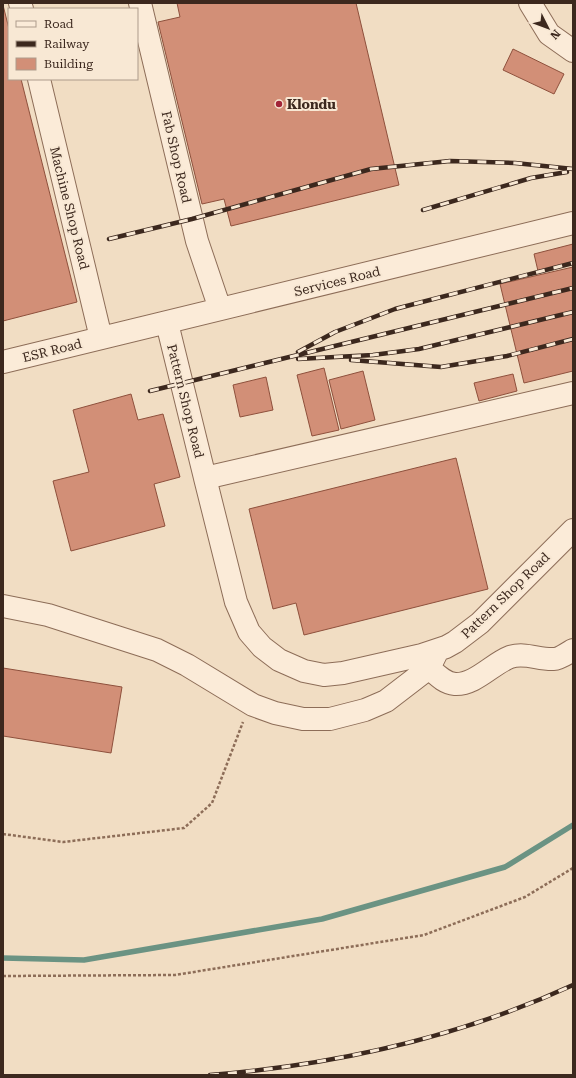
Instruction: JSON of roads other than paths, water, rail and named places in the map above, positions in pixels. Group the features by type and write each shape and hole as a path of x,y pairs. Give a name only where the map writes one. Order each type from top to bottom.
{"street":[{"name":"Fab Shop Road","path":"140,3 197,241 220,309"},
{"path":"530,3 549,34 573,51"},
{"name":"Machine Shop Road","path":"38,80 101,338"},
{"name":"Services Road","path":"101,338 573,223"},
{"name":"Pattern Shop Road","path":"167,323 239,612 254,639 279,660 304,671 333,675 415,657 434,659 480,623 573,530"},
{"name":"ESR Road","path":"3,362 101,338"},
{"path":"205,478 573,393"},
{"path":"3,606 48,615 157,650 188,665 253,705 291,718 312,720 330,719 365,710 386,702 434,659 444,681 460,684 470,680 495,664 512,657 529,656 554,660 573,650"}],"waterway":[{"path":"3,958 84,960 322,919 505,867 573,825"}],"railway":[{"path":"109,239 192,219 371,169 450,161 515,163 573,169"},
{"path":"423,210 531,178 567,172"},
{"path":"298,352 335,332 395,309 573,263"},
{"path":"150,391 573,288"},
{"path":"298,359 373,355 419,349 573,312"},
{"path":"351,360 441,367 507,356 573,339"},
{"path":"210,1075 303,1064 396,1046 486,1020 573,985"}],"place":[{"name":"Klondu","path":"279,104"}]}
